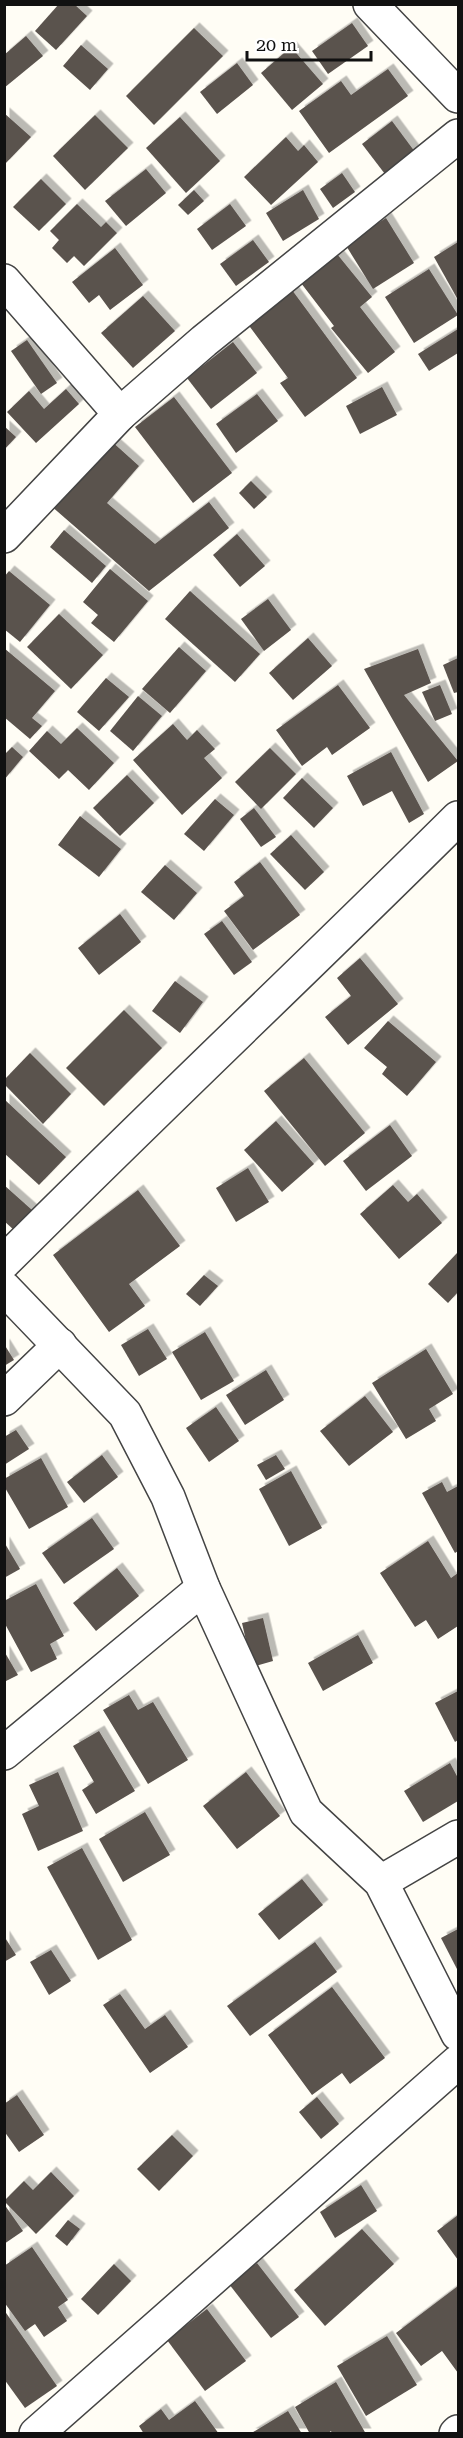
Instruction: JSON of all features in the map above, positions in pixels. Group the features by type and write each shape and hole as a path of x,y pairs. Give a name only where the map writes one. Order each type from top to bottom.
{"street":[{"path":"370,4 459,96"},
{"path":"4,536 120,414 204,341 459,136"},
{"path":"4,281 120,414"},
{"path":"4,1262 111,1155 282,992 459,818"},
{"path":"4,1288 125,1414 168,1497 203,1588 306,1812 381,1882 459,2034"},
{"path":"4,1399 60,1345"},
{"path":"4,1753 203,1588"},
{"path":"381,1882 459,1837"},
{"path":"36,2433 459,2061"}],"building":[{"path":"59,4 74,4 87,16 56,50 35,31"},
{"path":"352,23 368,46 328,74 312,51"},
{"path":"194,28 223,56 154,125 126,96"},
{"path":"26,36 43,56 4,88 4,55"},
{"path":"81,45 108,69 90,90 63,66"},
{"path":"291,47 323,84 292,110 261,73"},
{"path":"237,63 253,85 217,114 200,92"},
{"path":"388,69 408,96 329,153 299,111 341,81 351,95"},
{"path":"4,113 31,137 4,165"},
{"path":"95,115 128,148 85,190 53,156"},
{"path":"180,117 220,161 186,193 146,148"},
{"path":"392,121 418,156 388,178 362,144"},
{"path":"286,137 298,151 304,145 318,162 271,205 244,177"},
{"path":"146,169 166,193 126,226 105,201"},
{"path":"342,173 355,192 333,208 320,189"},
{"path":"41,179 66,204 39,231 13,207"},
{"path":"194,190 204,201 188,215 178,205"},
{"path":"303,190 319,219 283,241 266,213"},
{"path":"77,204 101,227 106,222 117,233 84,266 74,256 67,263 52,248 59,240 50,231"},
{"path":"230,204 246,226 212,250 197,229"},
{"path":"386,218 414,263 373,289 345,244"},
{"path":"253,240 269,262 236,286 220,264"},
{"path":"458,242 458,300 434,257"},
{"path":"115,248 143,285 110,310 99,295 89,303 72,282"},
{"path":"337,254 372,297 360,307 395,352 368,373 331,328 334,326 301,283"},
{"path":"429,269 458,315 414,343 385,297"},
{"path":"292,290 357,378 305,417 280,383 288,378 247,323"},
{"path":"143,296 175,331 133,368 101,333"},
{"path":"458,329 458,353 429,371 418,354"},
{"path":"27,340 57,383 41,394 11,351"},
{"path":"233,342 257,373 211,409 187,378"},
{"path":"382,387 397,415 360,434 346,406"},
{"path":"66,389 79,404 36,443 7,412 29,391 44,409"},
{"path":"257,394 278,421 236,453 216,424"},
{"path":"174,397 232,473 193,503 135,427"},
{"path":"4,426 16,437 4,450"},
{"path":"109,439 139,466 107,503 155,544 209,502 229,528 149,591 50,505"},
{"path":"251,481 267,497 254,509 239,493"},
{"path":"64,530 106,566 92,583 50,547"},
{"path":"237,534 265,566 240,587 213,555"},
{"path":"110,569 148,601 114,642 91,623 98,615 83,602"},
{"path":"9,571 50,605 20,642 4,629 4,577"},
{"path":"190,591 260,654 235,682 165,619"},
{"path":"268,599 291,630 264,651 241,619"},
{"path":"59,614 103,655 71,689 27,647"},
{"path":"308,638 332,666 293,700 269,673"},
{"path":"179,647 206,671 170,713 142,689"},
{"path":"4,648 55,691 32,718 42,726 30,739 4,717"},
{"path":"418,649 431,683 404,695 458,761 428,782 364,669"},
{"path":"458,658 458,692 454,693 443,665"},
{"path":"106,678 129,697 99,731 77,712"},
{"path":"338,685 370,728 332,755 327,747 302,766 276,730"},
{"path":"440,685 452,714 435,721 422,692"},
{"path":"138,696 162,716 133,751 110,731"},
{"path":"173,724 187,740 197,730 215,749 204,758 222,778 182,815 133,760"},
{"path":"77,728 114,763 89,790 68,770 59,779 29,751 47,731 61,744"},
{"path":"12,747 23,757 4,780 4,755"},
{"path":"270,748 296,774 261,809 235,782"},
{"path":"391,752 424,814 409,823 392,791 363,806 347,776"},
{"path":"127,775 154,803 120,836 93,808"},
{"path":"302,778 333,808 314,828 283,798"},
{"path":"215,799 234,815 204,851 184,834"},
{"path":"254,808 276,837 261,847 240,819"},
{"path":"80,816 121,849 99,877 58,845"},
{"path":"291,835 324,872 305,890 270,854"},
{"path":"260,862 300,915 253,950 224,911 244,896 234,882"},
{"path":"165,865 197,893 174,920 141,892"},
{"path":"120,914 141,942 99,975 78,948"},
{"path":"222,921 252,962 234,975 204,934"},
{"path":"360,958 398,1004 348,1045 325,1017 351,996 337,978"},
{"path":"175,981 203,1002 180,1033 152,1011"},
{"path":"124,1010 162,1048 104,1106 66,1068"},
{"path":"388,1021 436,1062 407,1096 382,1074 387,1067 364,1048"},
{"path":"30,1053 71,1094 43,1124 5,1085 5,1079"},
{"path":"304,1058 365,1133 325,1166 264,1091"},
{"path":"4,1099 66,1157 39,1185 4,1153"},
{"path":"276,1121 314,1164 282,1192 244,1150"},
{"path":"390,1125 412,1156 366,1191 343,1161"},
{"path":"248,1168 269,1202 236,1222 216,1188"},
{"path":"4,1185 32,1210 14,1230 4,1221"},
{"path":"393,1185 408,1202 417,1194 442,1223 399,1259 360,1214"},
{"path":"138,1190 180,1246 129,1284 145,1306 109,1332 53,1255"},
{"path":"458,1252 458,1292 448,1303 428,1284"},
{"path":"204,1275 218,1286 200,1306 186,1294"},
{"path":"148,1329 167,1359 139,1376 121,1345"},
{"path":"205,1332 234,1381 201,1400 172,1352"},
{"path":"4,1344 14,1360 4,1366"},
{"path":"426,1349 453,1394 429,1409 436,1421 406,1439 372,1383"},
{"path":"266,1370 284,1400 245,1425 226,1395"},
{"path":"365,1396 393,1432 349,1466 320,1431"},
{"path":"216,1407 239,1441 209,1462 186,1428"},
{"path":"16,1430 29,1449 4,1465 4,1437"},
{"path":"102,1455 118,1477 84,1503 67,1482"},
{"path":"276,1455 285,1469 266,1480 257,1465"},
{"path":"41,1458 68,1507 29,1529 4,1486 4,1479"},
{"path":"291,1471 322,1528 289,1546 259,1489"},
{"path":"442,1482 447,1492 458,1486 458,1551 455,1553 422,1493"},
{"path":"92,1518 114,1549 64,1584 42,1553"},
{"path":"428,1541 451,1578 458,1573 458,1626 438,1639 426,1620 415,1627 380,1573"},
{"path":"4,1542 20,1569 4,1578"},
{"path":"117,1568 139,1596 96,1631 73,1603"},
{"path":"36,1584 64,1636 50,1644 57,1659 31,1672 4,1622 4,1601"},
{"path":"263,1618 273,1661 252,1667 242,1623"},
{"path":"358,1635 373,1663 323,1691 308,1663"},
{"path":"4,1651 18,1675 4,1682"},
{"path":"458,1691 458,1740 455,1742 435,1703"},
{"path":"129,1695 138,1710 153,1702 188,1760 148,1784 103,1710"},
{"path":"99,1731 135,1791 96,1814 82,1790 94,1782 73,1746"},
{"path":"450,1763 458,1778 458,1801 423,1822 404,1791"},
{"path":"58,1772 83,1831 38,1851 22,1814 39,1806 29,1785"},
{"path":"246,1772 280,1816 237,1849 203,1806"},
{"path":"145,1812 170,1855 123,1882 99,1839"},
{"path":"82,1848 132,1940 98,1960 47,1867"},
{"path":"302,1879 323,1905 279,1940 258,1914"},
{"path":"458,1929 458,1971 441,1938"},
{"path":"4,1936 16,1955 4,1962"},
{"path":"315,1942 337,1972 250,2036 227,2006"},
{"path":"51,1950 71,1981 49,1995 30,1962"},
{"path":"332,1987 385,2058 350,2084 342,2073 312,2095 268,2035"},
{"path":"120,1994 145,2029 165,2015 188,2047 150,2073 103,2005"},
{"path":"17,2095 44,2135 19,2152 4,2131 4,2104"},
{"path":"317,2097 339,2124 321,2139 299,2112"},
{"path":"172,2135 193,2156 159,2191 137,2169"},
{"path":"51,2172 74,2196 36,2234 4,2201 24,2181 33,2190"},
{"path":"361,2185 377,2211 335,2238 320,2212"},
{"path":"4,2204 23,2231 4,2244"},
{"path":"458,2215 458,2260 437,2231"},
{"path":"68,2220 80,2229 67,2246 55,2236"},
{"path":"362,2229 394,2264 325,2326 294,2290"},
{"path":"32,2247 68,2300 58,2307 67,2321 44,2337 35,2324 25,2331 4,2302 4,2266"},
{"path":"257,2263 299,2317 271,2338 229,2284"},
{"path":"114,2264 131,2281 98,2315 81,2299"},
{"path":"458,2286 458,2373 442,2351 421,2366 396,2333"},
{"path":"207,2309 246,2361 205,2391 167,2340"},
{"path":"4,2310 57,2386 25,2408 4,2379"},
{"path":"387,2336 417,2385 366,2416 337,2366"},
{"path":"336,2382 366,2434 332,2434 331,2431 327,2434 310,2434 295,2407"},
{"path":"195,2401 219,2434 144,2434 139,2426 161,2409 169,2420"},
{"path":"288,2411 302,2434 250,2434"}]}
